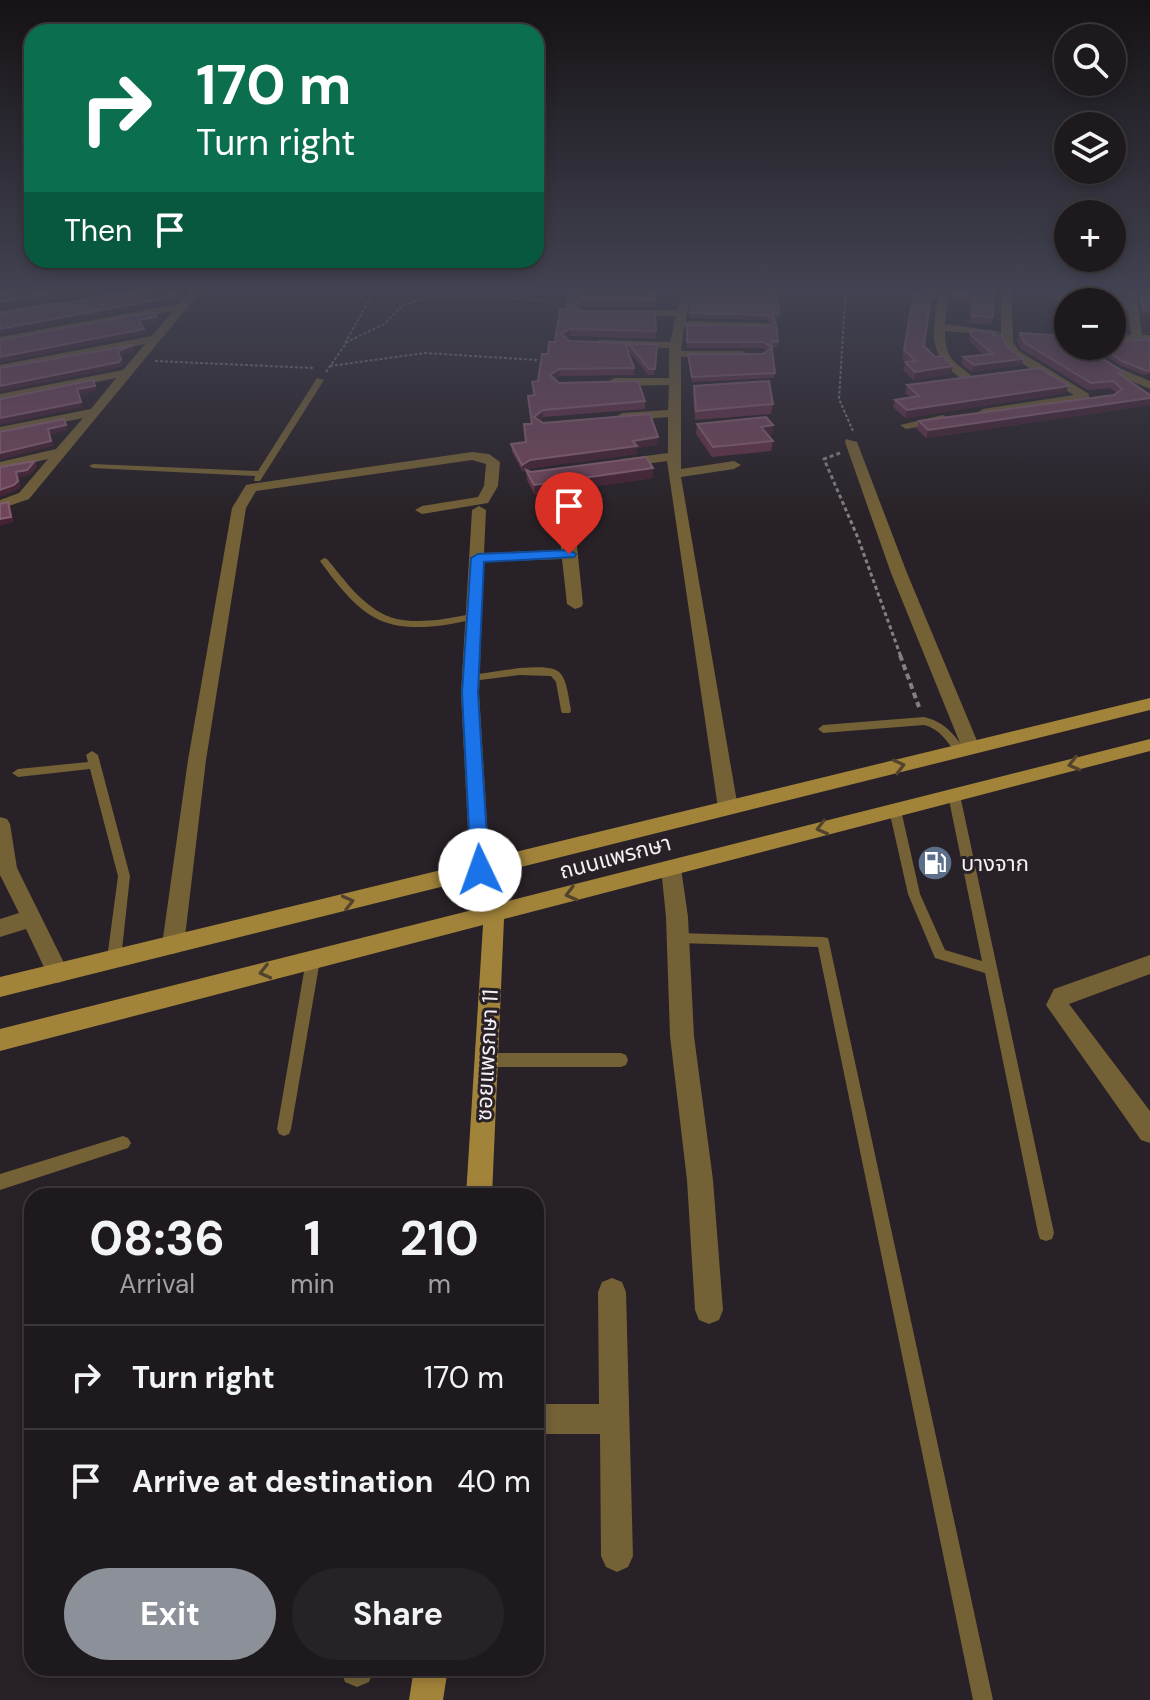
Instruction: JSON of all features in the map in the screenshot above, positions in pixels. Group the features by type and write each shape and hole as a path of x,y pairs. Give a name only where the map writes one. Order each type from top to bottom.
{"main road":[{"name":"ถนนแพรกษา","path":"0,987 1150,704"},
{"name":"ถนนแพรกษา","path":"0,1040 1150,745"},
{"name":"ซอยแพรกษา 11","path":"479,1188 494,914"},
{"path":"426,1700 430,1676"}],"street":[{"path":"0,505 24,496 132,365"},
{"path":"677,365 679,423 674,474 728,808"},
{"path":"951,365 968,378"},
{"path":"966,416 1091,397 1034,365"},
{"path":"1111,365 1115,370 1150,385"},
{"path":"1112,365 1150,378"},
{"path":"1026,371 1040,369"},
{"path":"0,398 126,373"},
{"path":"943,382 982,376"},
{"path":"602,382 680,387"},
{"path":"0,431 93,412"},
{"path":"906,425 951,418"},
{"path":"602,419 679,423"},
{"path":"851,442 965,750"},
{"path":"0,466 57,453"},
{"path":"173,945 218,623 239,508 256,481 472,456 493,462 491,486 483,500 422,510"},
{"path":"610,464 674,456"},
{"path":"674,474 734,465"},
{"path":"565,498 575,604"},
{"path":"479,510 470,693 480,870"},
{"path":"478,558 569,554"},
{"path":"0,824 4,865 58,973"},
{"path":"671,868 682,1036 700,1180 709,1310"},
{"path":"0,928 32,918"},
{"path":"1150,964 1062,996 1057,1005 1150,1131"},
{"path":"612,1292 617,1556"},
{"path":"544,1419 615,1419"}],"lane":[{"path":"93,466 256,481 320,380"},
{"path":"324,561 357,599 383,619 434,624 476,616"},
{"path":"472,678 542,669 554,672 560,677 566,710"},
{"path":"823,729 924,721 936,723 965,750"},
{"path":"18,773 93,760 124,876 114,959"},
{"path":"954,795 1046,1233"},
{"path":"895,810 914,894 940,954 988,968"},
{"path":"677,938 823,942 983,1700"},
{"path":"284,1129 313,960"},
{"path":"486,1060 621,1060"},
{"path":"0,1182 123,1143"}],"path":[{"path":"269,365 313,367"},
{"path":"320,380 330,366 335,365"}],"building":[{"path":"16,365 102,365 0,386 0,368"},
{"path":"540,365 633,365 634,368 559,369 550,375 559,383 638,381 645,401 543,410 534,417 543,423 650,414 658,437 633,441 637,446 530,460 522,465 511,444 526,442 524,424 532,424 528,396 535,395 532,382 538,381"},
{"path":"690,365 774,365 775,373 692,377"},
{"path":"908,365 953,366 915,372"},
{"path":"1062,365 1113,365 1124,372 1118,373 1150,398 928,430 919,421 1114,395 1122,389 1113,381 1091,383"},
{"path":"1133,365 1150,365 1147,371"},
{"path":"1040,368 1069,386 907,410 895,400 919,396 907,385"},
{"path":"93,380 95,386 77,389 81,402 0,418 0,399"},
{"path":"769,381 773,404 696,411 694,386"},
{"path":"766,417 773,425 761,427 773,441 713,447 697,424"},
{"path":"64,419 66,425 48,429 51,441 0,453 0,432"},
{"path":"646,457 653,468 534,485 526,470 531,472"},
{"path":"35,461 27,470 16,472 18,481 14,485 0,490 0,467"},
{"path":"8,502 11,517 0,519 0,504"}],"place":[{"name":"บางจาก","path":"935,863"}],"route":[{"path":"480,870 470,693 478,558 569,554"}]}
